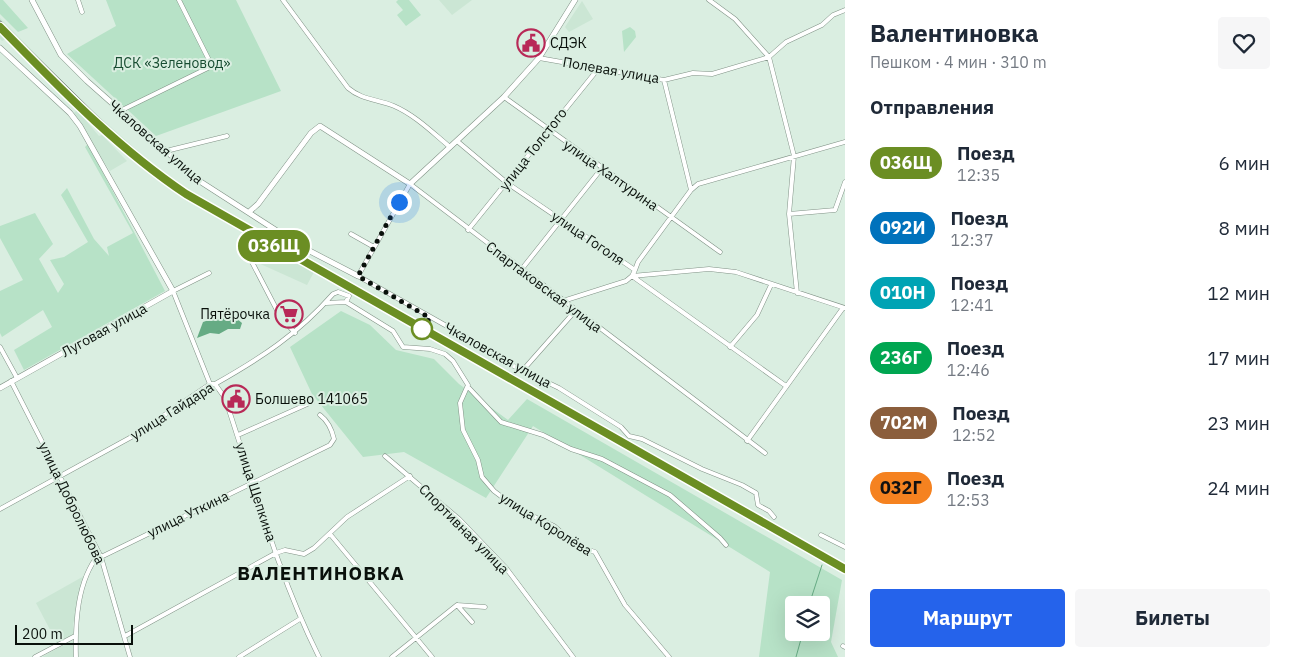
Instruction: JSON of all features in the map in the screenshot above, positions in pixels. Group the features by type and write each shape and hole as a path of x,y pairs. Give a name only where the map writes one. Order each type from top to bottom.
{"street":[{"name":"Чкаловская улица","path":"32,0 61,55 120,111 201,182 302,247 358,276 475,342 493,356 559,388 621,428 629,436 642,439 756,493 758,505 774,517"},
{"path":"78,0 82,12"},
{"path":"120,111 212,66 179,0"},
{"path":"283,0 348,88 357,96 392,105 404,111 450,147"},
{"name":"Полевая улица","path":"410,184 504,97 539,58 575,0"},
{"path":"709,0 735,19 768,57 794,156 789,214 797,294"},
{"name":"Полевая улица","path":"539,58 664,80 693,73 712,74 768,57 786,42 822,25 833,15 845,10"},
{"path":"0,48 70,113 80,126 173,291 210,384"},
{"name":"улица Толстого","path":"468,230 507,183 547,129 598,69"},
{"path":"664,80 691,190"},
{"name":"улица Халтурина","path":"504,97 720,252"},
{"name":"Спартаковская улица","path":"249,212 258,204 311,133 320,126 410,184 468,230 764,453"},
{"path":"166,151 227,136"},
{"name":"улица Гоголя","path":"457,141 507,183 635,270 632,276 786,386"},
{"path":"635,270 638,262 691,190 698,184 845,142"},
{"path":"521,270 602,168"},
{"path":"789,214 835,210 845,182"},
{"path":"358,276 410,184"},
{"path":"351,234 374,247"},
{"path":"241,242 280,316 295,333"},
{"path":"563,301 626,281 632,276 709,269 736,272 797,294 844,308 747,441"},
{"name":"Луговая улица","path":"0,388 173,291 209,273"},
{"path":"730,347 757,315 771,285"},
{"path":"326,302 338,292 349,296 346,302"},
{"path":"326,302 346,302 393,331 403,346 430,349 448,357 466,381 468,388 501,422 543,435 571,450 602,459 670,495 726,544"},
{"name":"улица Гайдара","path":"0,509 134,435 210,384 215,384 267,354 295,333 326,302"},
{"path":"523,370 576,310"},
{"path":"0,346 17,378"},
{"name":"улица Добролюбова","path":"11,381 100,556 130,657"},
{"name":"улица Щепкина","path":"215,384 225,398 276,553 300,619 319,657"},
{"name":"улица Королёва","path":"468,388 460,403 463,430 478,460 482,477 494,491 518,508 554,526 577,546 595,552 625,604 669,657"},
{"path":"238,435 312,402"},
{"name":"улица Уткина","path":"100,556 330,445 334,439 332,432 325,419 320,416"},
{"name":"Спортивная улица","path":"385,456 459,520 506,568 573,657"},
{"path":"124,636 276,553 285,550 304,554 330,534 346,517 410,476"},
{"path":"330,534 432,657"},
{"path":"821,535 845,547"},
{"path":"76,657 75,625 88,568 100,556"},
{"path":"457,605 472,622"},
{"path":"392,657 457,605 485,608"},
{"path":"240,657 300,619"},
{"path":"36,657 75,636"}],"shaded area":[{"path":"439,0 472,0 452,15"},
{"path":"582,1 593,19 569,32 565,27"},
{"path":"0,18 87,106 148,160 145,164 119,142 116,144 6,39 2,41 0,39"},
{"path":"77,110 99,136 102,135 127,161 110,171 72,115"},
{"path":"260,242 314,272 307,285 256,262 249,251"},
{"path":"231,314 242,323 240,329 228,329 219,334 210,333 197,338 203,322"},
{"path":"84,576 73,625 73,634 57,643 36,603"},
{"path":"73,641 73,657 42,657 60,647"}],"green space":[{"path":"0,0 3,0 28,28 18,32 0,14"},
{"name":"ДСК «Зеленовод»","path":"106,0 236,0 281,91 156,136 67,54 116,26"},
{"path":"398,0 409,0 421,15 406,26 397,15 403,10 396,2"},
{"path":"630,27 635,31 636,37 624,52 622,31"},
{"path":"88,144 165,291 24,370 14,350 52,327 43,310 2,337 0,333 0,291 23,280 0,238 0,226 35,213 53,244 39,259 58,293 64,284 50,260 64,257 88,242 61,195 67,188 94,239 109,256 107,247 133,233 85,147"},
{"path":"341,311 370,325 396,350 434,359 459,384 508,420 527,399 842,580 831,642 838,657 759,657 770,572 533,426 486,498 404,452 363,457 312,394 290,347"}],"waterway":[{"path":"812,596 822,565"},
{"path":"796,657 800,641"}],"railway":[{"path":"0,22 120,140 176,185 845,566"}],"train":[{"name":"036Щ","path":"0,27 71,99 144,165 209,209 845,569"}],"place":[{"name":"СДЭК","path":"531,43"},
{"name":"Пятёрочка","path":"289,314"},
{"name":"Болшево 141065","path":"236,399"}],"district":[{"name":"ВАЛЕНТИНОВКА","path":"321,573"}],"route":[{"path":"399,202 358,276 430,318 422,329"}]}
